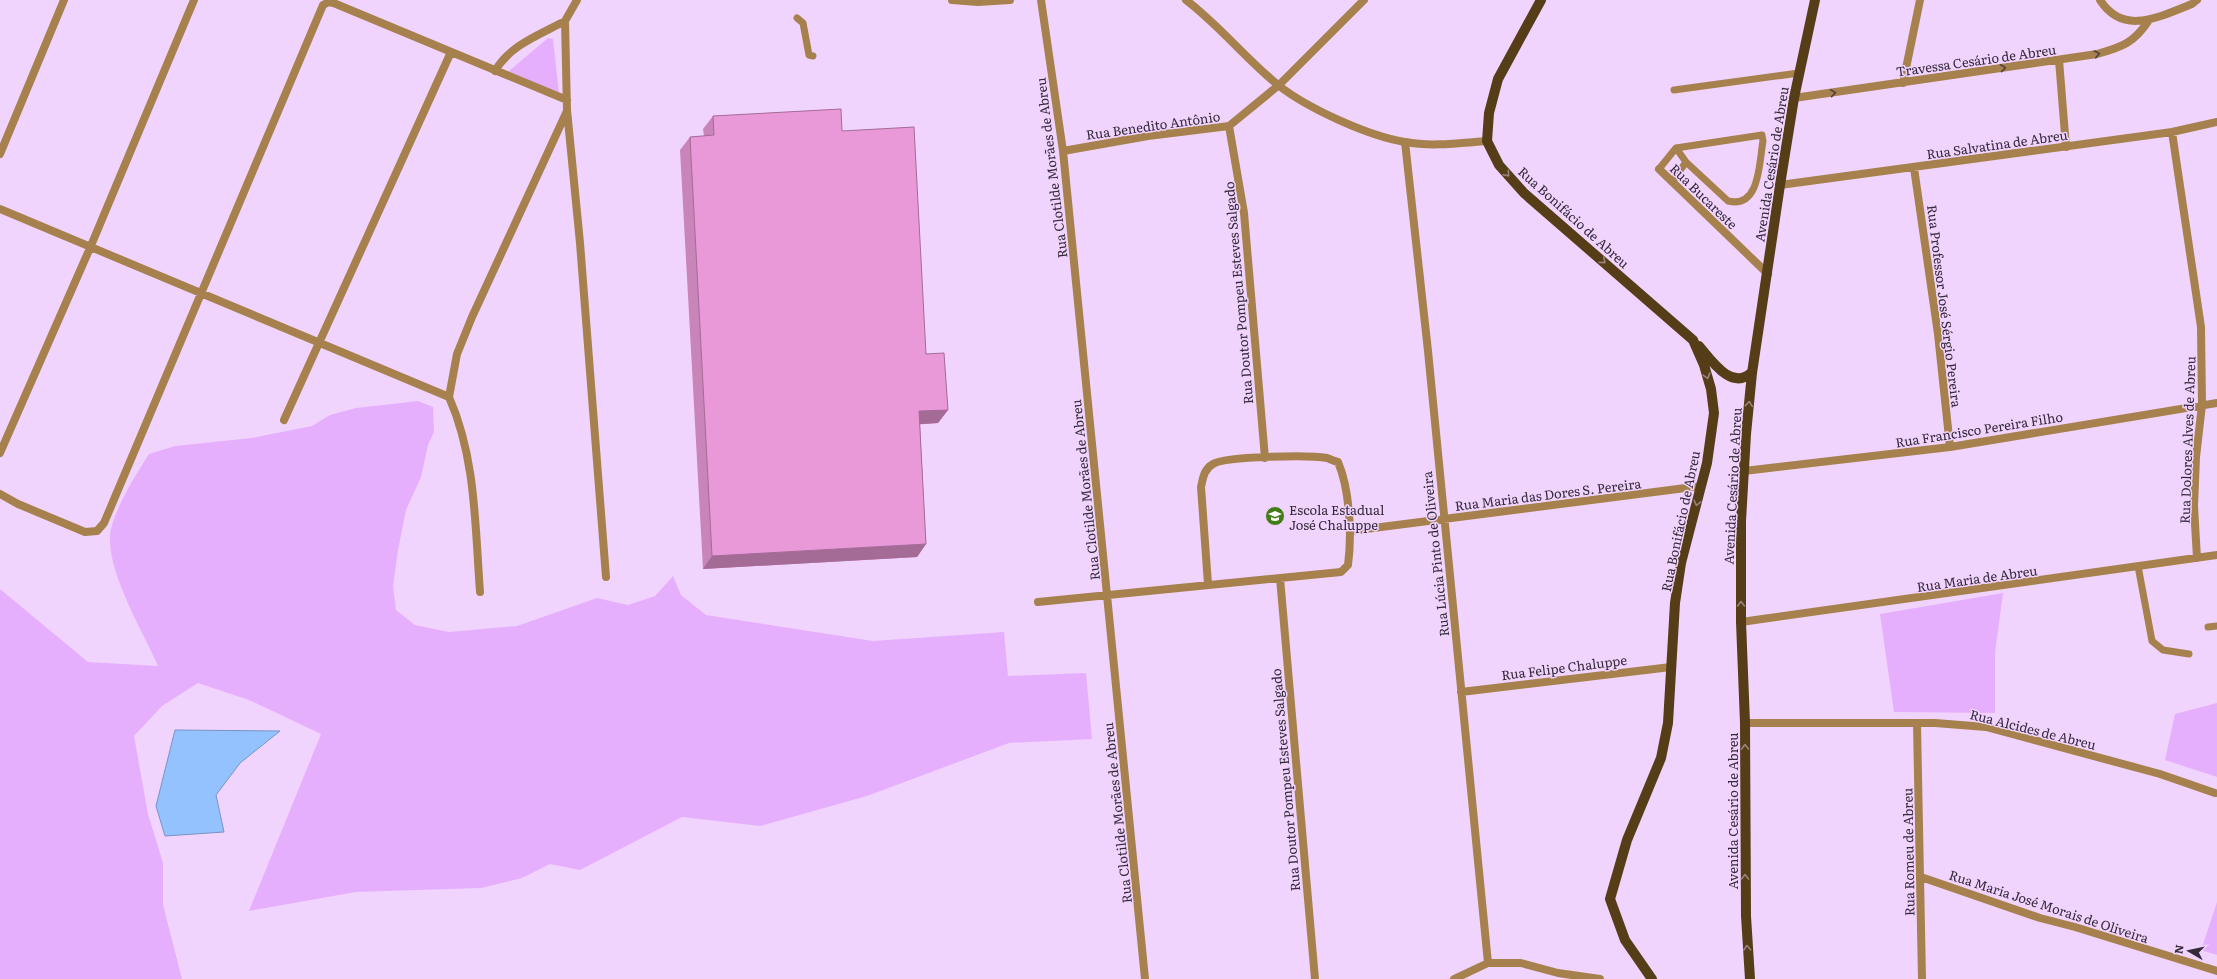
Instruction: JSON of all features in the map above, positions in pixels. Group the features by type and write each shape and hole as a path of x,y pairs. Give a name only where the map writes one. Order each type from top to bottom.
{"main road":[{"path":"1487,141 1489,113 1498,79 1541,0"},
{"name":"Avenida Cesário de Abreu","path":"1750,979 1746,916 1745,723 1741,622 1741,521 1746,434 1752,372 1768,274 1780,185 1794,98 1815,0"},
{"name":"Rua Bonifácio de Abreu","path":"1487,141 1499,165 1524,193 1693,340 1709,383 1714,413 1707,463 1681,563 1675,603 1668,723 1661,758 1627,840 1610,899 1625,940 1652,979"},
{"path":"1693,340 1725,375 1746,378 1752,372"}],"street":[{"path":"0,154 64,0"},
{"path":"0,453 90,248 194,0"},
{"path":"577,0 565,21 567,110 580,243 606,577"},
{"path":"952,0 978,2 1010,0"},
{"name":"Rua Clotilde Morães de Abreu","path":"1041,0 1063,151 1145,979"},
{"path":"1186,0 1279,86 1328,115 1370,133 1405,142 1445,144 1487,141"},
{"name":"Rua Benedito Antônio","path":"1063,151 1148,136 1228,126 1279,86 1364,0"},
{"path":"1903,83 1920,0"},
{"path":"2100,0 2115,17 2129,20 2149,20 2192,4 2197,0"},
{"path":"0,494 18,504 78,530 91,532 97,531 104,523 323,5 329,2 336,4 567,100"},
{"name":"Travessa Cesário de Abreu","path":"1794,98 2059,60 2121,48 2139,36 2149,20"},
{"path":"495,71 501,61 517,46 565,21"},
{"path":"284,420 318,342 451,52"},
{"path":"2059,60 2066,147"},
{"path":"480,592 471,471 460,422 449,398 457,354 472,317 567,110"},
{"name":"Rua Salvatina de Abreu","path":"1780,185 2172,132 2217,122"},
{"name":"Rua Doutor Pompeu Esteves Salgado","path":"1228,126 1244,213 1265,458"},
{"name":"Rua Dolores Alves de Abreu","path":"2172,132 2197,294 2201,335 2202,405 2196,458 2194,506 2197,558"},
{"name":"Rua Lúcia Pinto de Oliveira","path":"1405,142 1428,350 1488,963"},
{"name":"Rua Professor José Sérgio Pereira","path":"1914,168 1938,334 1950,447"},
{"name":"Rua Bucareste","path":"1659,169 1768,274"},
{"path":"0,209 449,398"},
{"name":"Rua Francisco Pereira Filho","path":"1744,471 1950,447 2217,403"},
{"path":"1038,602 1341,572 1348,565 1350,531 1344,475 1338,462 1327,458 1265,458 1234,460 1214,464 1204,473 1201,487 1201,512 1208,584"},
{"name":"Rua Maria das Dores S. Pereira","path":"1350,531 1701,486"},
{"name":"Rua Maria de Abreu","path":"1741,622 2217,555"},
{"name":"Rua Doutor Pompeu Esteves Salgado","path":"1280,578 1315,979"},
{"name":"Rua Felipe Chaluppe","path":"1461,692 1671,667"},
{"name":"Rua Alcides de Abreu","path":"1745,723 1959,724 1986,727 2160,774 2215,793"},
{"name":"Rua Romeu de Abreu","path":"1917,724 1922,979"},
{"name":"Rua Maria José Morais de Oliveira","path":"1921,877 2040,918 2075,927 2217,971"},
{"path":"1454,979 1488,963 1522,963 1558,973 1600,979"}],"lane":[{"path":"797,18 803,23 809,55 813,56"},
{"path":"1674,90 1799,73"},
{"path":"1659,169 1676,148 1758,135 1763,138 1754,189 1750,197 1743,201 1728,200 1686,162 1676,148"},
{"path":"1672,182 1686,162"},
{"path":"2138,566 2152,641 2163,650 2189,654"},
{"path":"2208,627 2217,626"}],"shaded area":[{"path":"548,38 553,39 559,93 504,75"},
{"path":"418,401 433,407 434,432 428,445 421,477 406,510 393,586 396,610 415,625 449,632 517,626 597,598 628,605 655,596 673,576 681,595 706,615 873,641 1004,632 1008,676 1086,673 1092,739 1009,743 867,796 760,826 682,817 580,870 550,864 522,878 481,888 356,892 249,911 321,734 249,700 198,683 162,706 134,736 148,814 163,863 163,905 182,979 0,979 0,589 88,662 158,666 117,577 112,558 110,540 112,525 119,506 149,454 175,446 252,438 312,426 330,415 356,408"},
{"path":"2003,593 1995,653 1995,713 1894,712 1880,614"},
{"path":"2217,703 2217,777 2165,760 2175,714"},
{"path":"2217,902 2217,955 2201,950"}],"water":[{"path":"175,730 280,731 240,763 216,795 224,832 165,836 156,806"}],"building":[{"path":"841,109 842,131 914,127 926,354 944,353 948,410 919,411 926,544 712,556 690,137 714,135 713,116"}],"place":[{"name":"Escola Estadual José Chaluppe","path":"1275,516"}]}
